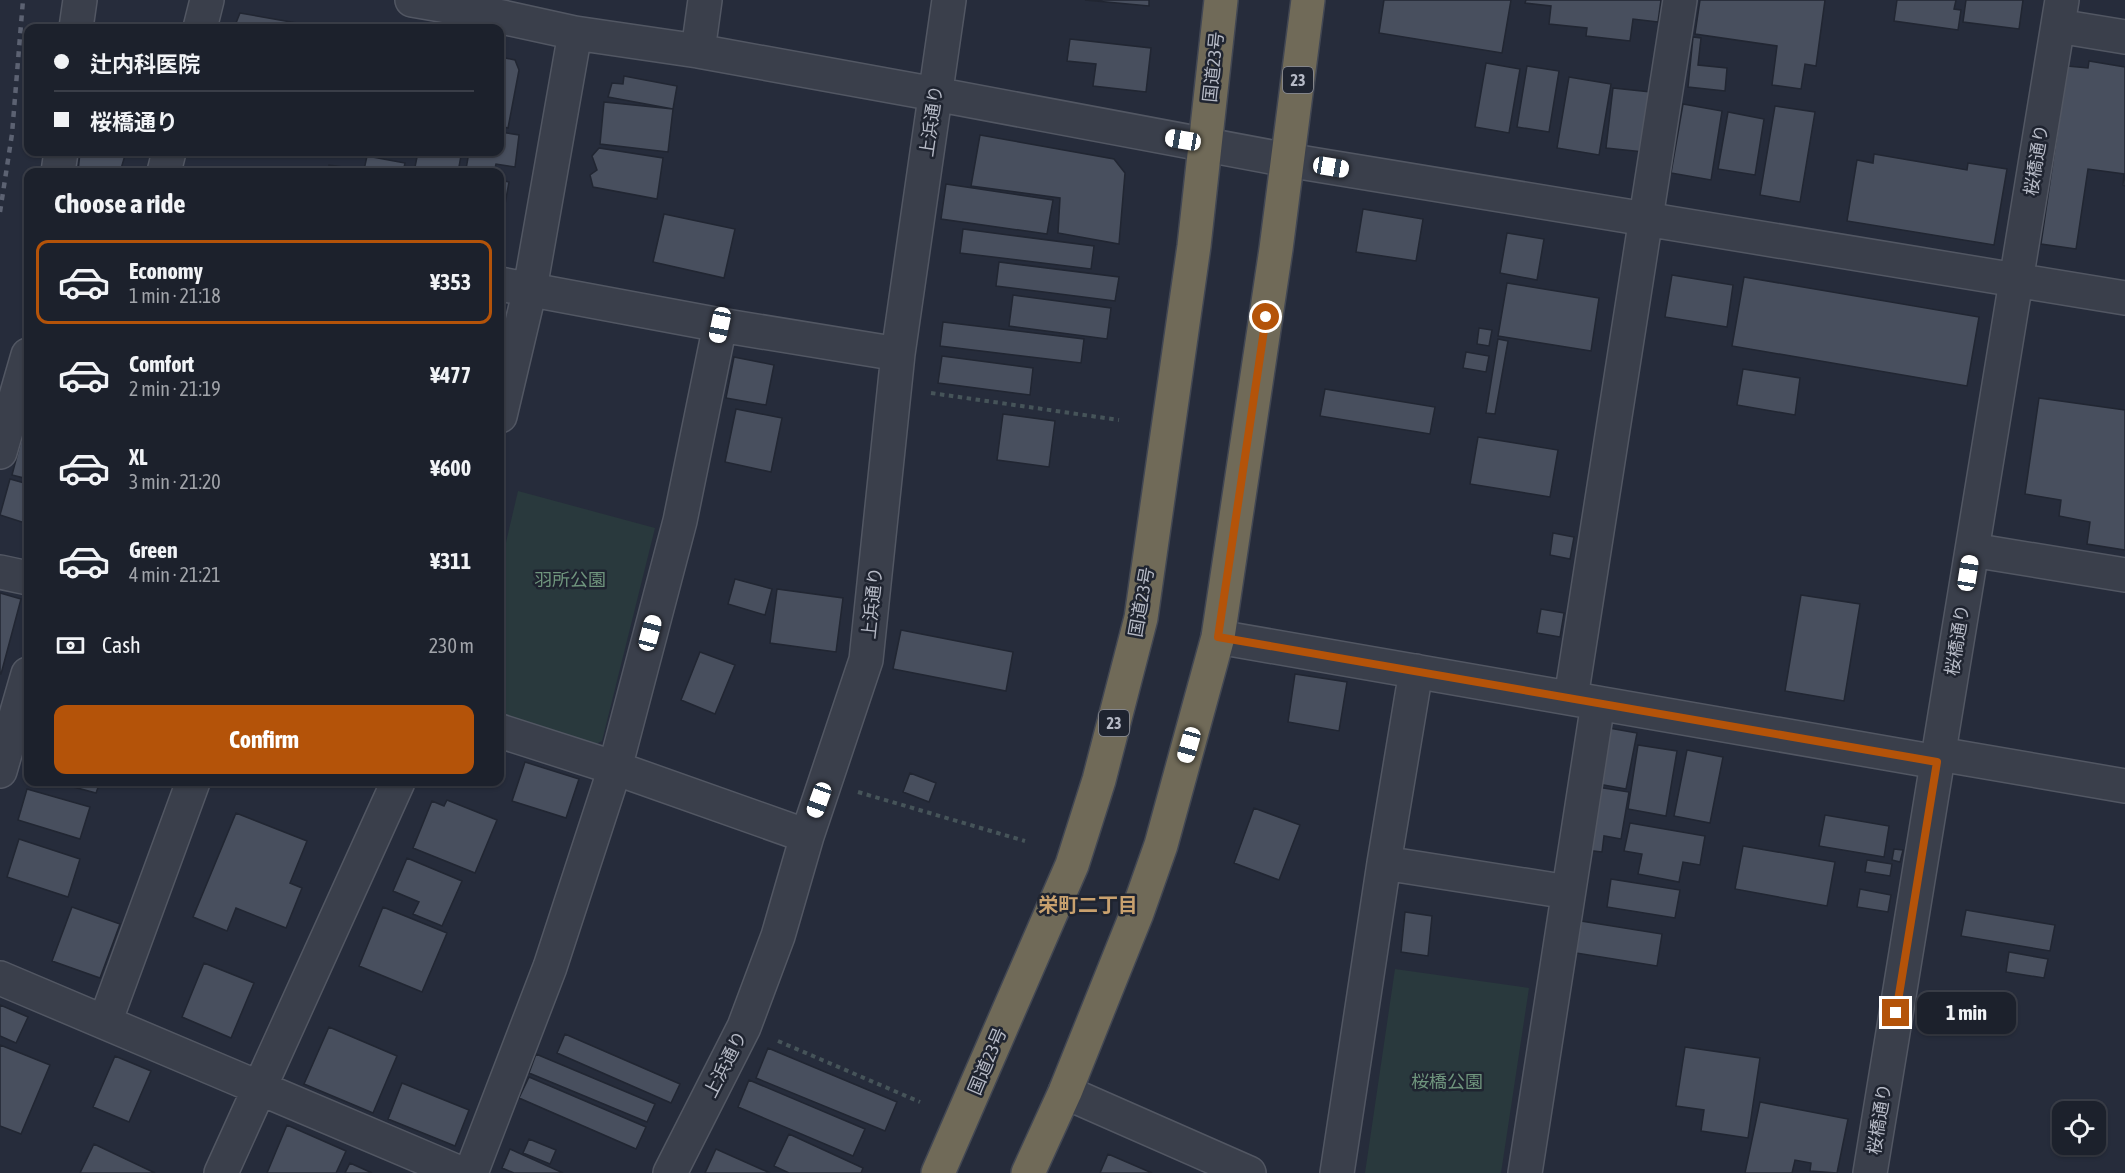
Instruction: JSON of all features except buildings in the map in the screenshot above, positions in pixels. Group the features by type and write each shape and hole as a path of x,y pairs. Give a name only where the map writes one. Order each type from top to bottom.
{"highway":[{"name":"国道23号","path":"938,1173 1072,865 1099,780 1141,618 1194,246 1221,0"},
{"name":"23","path":"1028,1173 1065,1092 1137,913 1161,844 1218,637 1276,249 1308,0"}],"street":[{"path":"77,24 80,0"},
{"path":"201,24 207,0"},
{"path":"412,0 471,5 575,33 698,51 1287,159 2125,298"},
{"path":"698,51 705,0"},
{"name":"上浜通り","path":"670,1173 744,1027 778,936 807,836 866,660 898,354 949,0"},
{"path":"1527,1173 1568,892 1585,700 1646,220 1680,0"},
{"path":"2060,13 2125,37"},
{"name":"桜橋通り","path":"1870,1173 2060,13"},
{"path":"504,382 515,287 575,33"},
{"path":"515,287 720,325 898,354"},
{"path":"471,1173 550,967 615,768 680,521 720,325"},
{"path":"0,452 24,369"},
{"path":"1972,550 2125,575"},
{"path":"0,572 24,577"},
{"path":"1218,637 1938,758 2125,786"},
{"path":"1337,1173 1416,671"},
{"path":"0,771 24,688"},
{"path":"504,732 615,768 807,836"},
{"path":"105,1022 192,786"},
{"path":"221,1173 396,786"},
{"path":"1384,863 1568,892"},
{"path":"0,978 460,1173"},
{"path":"1065,1092 1249,1173"}],"path":[{"path":"894,389 1119,420"},
{"path":"826,782 1025,841"},
{"path":"744,1027 920,1102"}],"green space":[{"name":"羽所公園","path":"518,491 655,528 602,741 586,749 504,721 504,551"},
{"name":"桜橋公園","path":"1395,969 1529,988 1501,1173 1365,1173"}],"railway":[{"path":"0,212 12,134 23,0"}],"district":[{"name":"栄町二丁目","path":"1088,904"}],"route":[{"path":"1266,317 1218,637 1937,762 1896,1013"}]}
